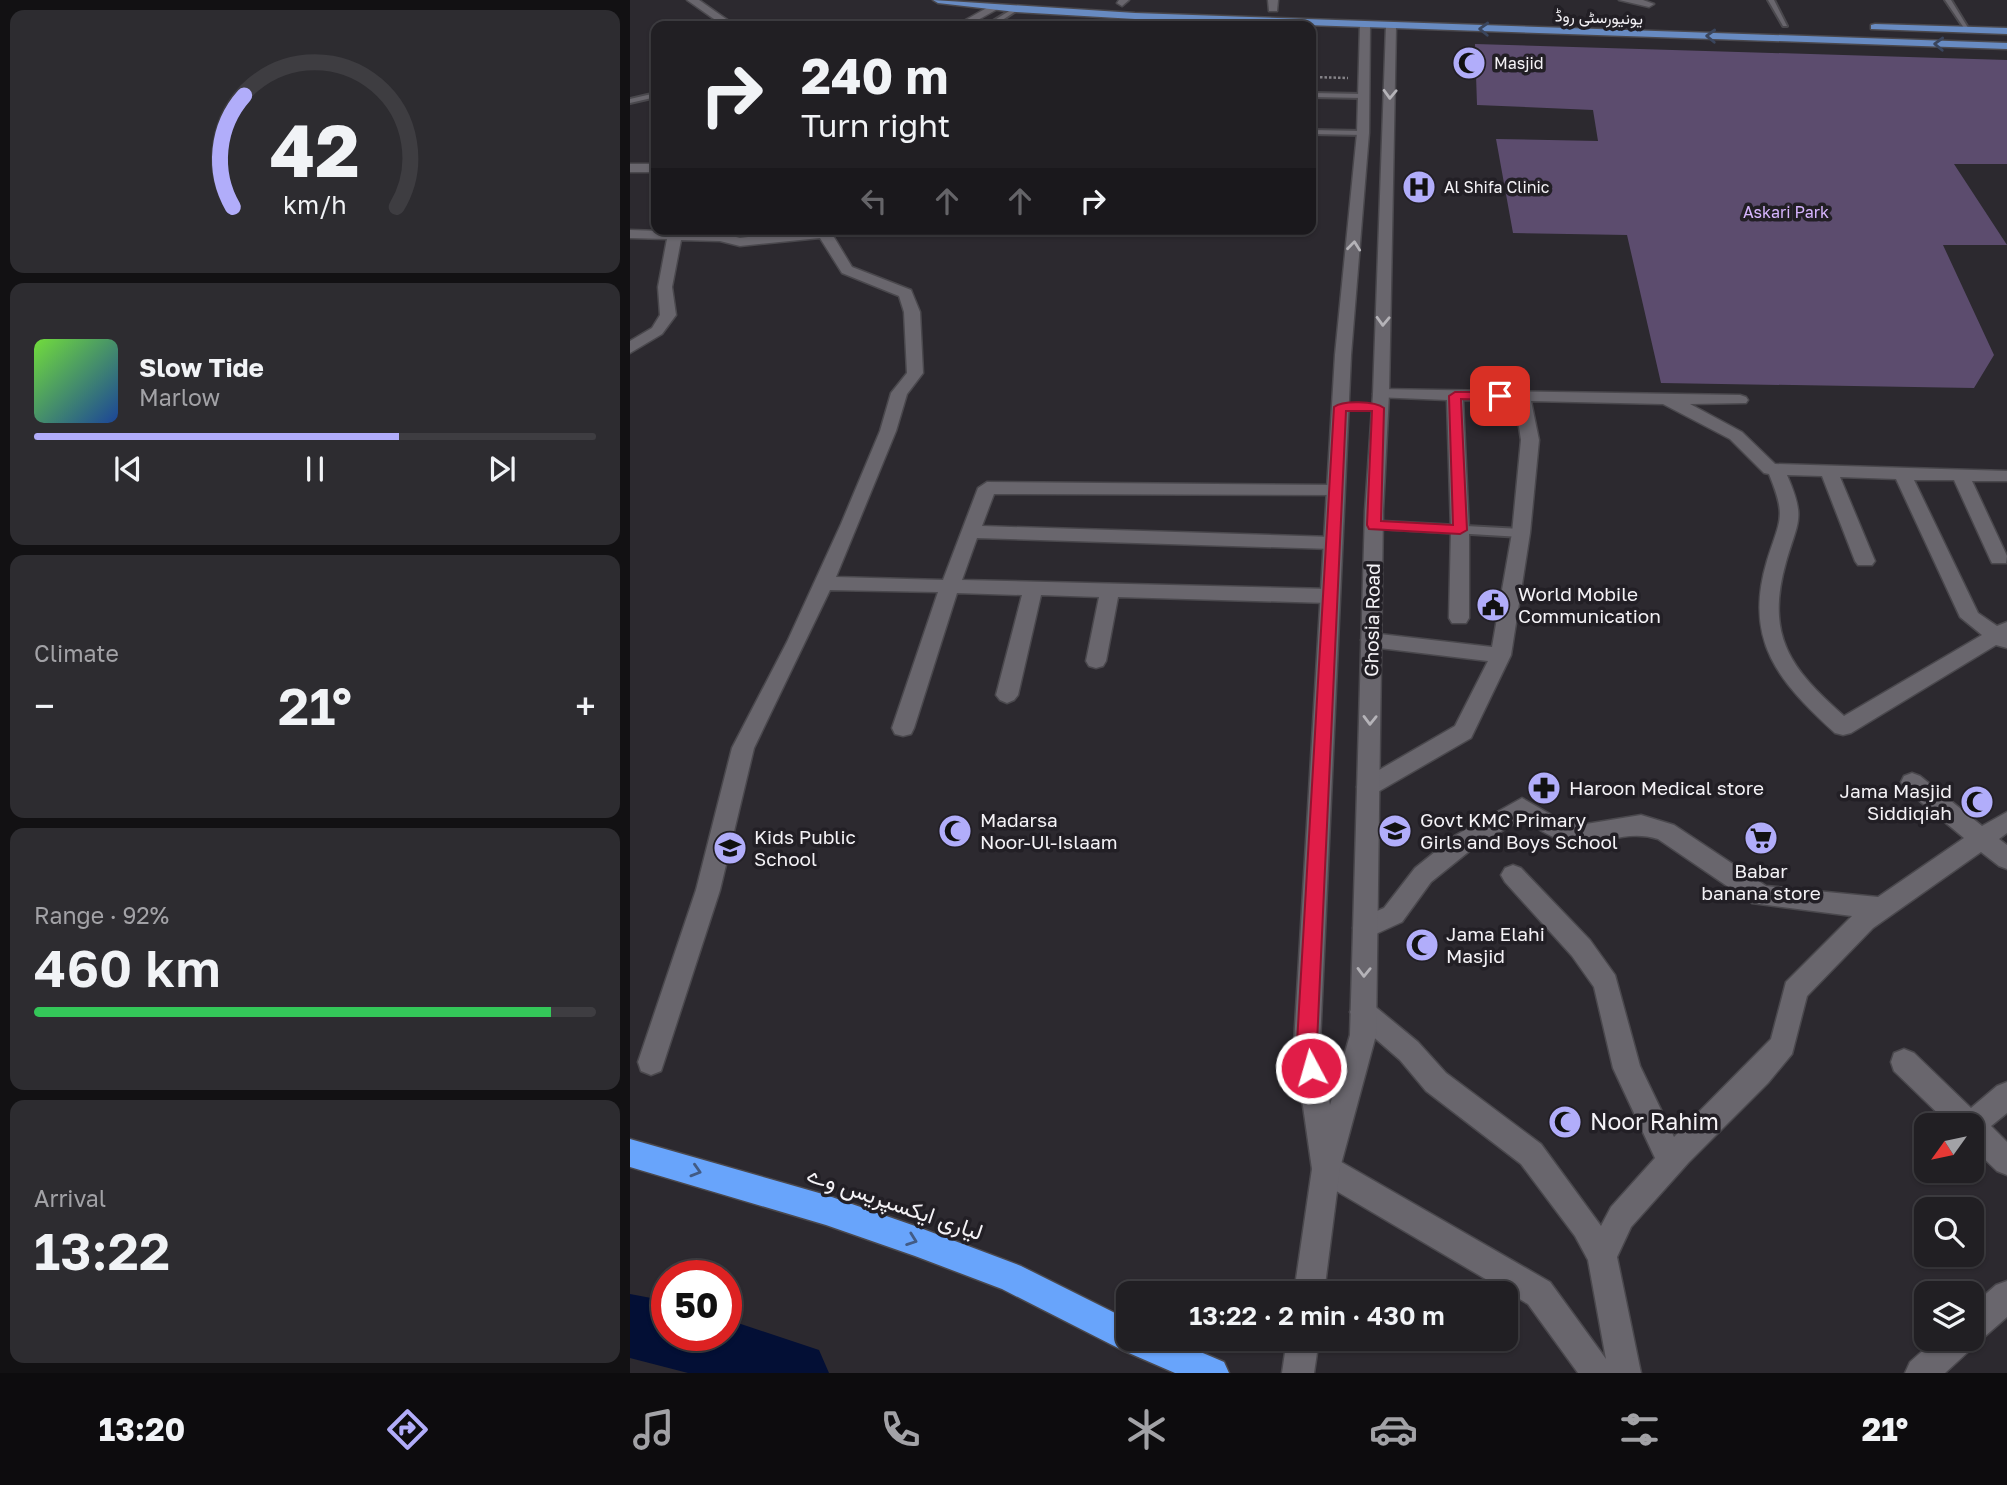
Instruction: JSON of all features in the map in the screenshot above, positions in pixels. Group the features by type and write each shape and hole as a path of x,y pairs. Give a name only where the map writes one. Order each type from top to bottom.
{"highway":[{"name":"لیاری ایکسپریس وے","path":"630,1153 826,1210 927,1246 1010,1277 1116,1330"},
{"name":"لیاری ایکسپریس وے","path":"1161,1351 1213,1373"}],"main road":[{"name":"یونیورسٹی روڈ","path":"938,0 1151,21"},
{"path":"1044,12 1059,0"},
{"path":"1110,2 1136,4"},
{"name":"یونیورسٹی روڈ","path":"1232,7 1273,4 1562,19"},
{"name":"یونیورسٹی روڈ","path":"1316,24 2007,46"},
{"path":"1772,24 1798,25"},
{"path":"1863,27 2007,31"}],"street":[{"path":"692,0 724,21"},
{"path":"1624,0 1649,5"},
{"path":"969,21 996,7"},
{"path":"1311,1281 1326,1168 1307,1043 1335,491 1363,405 1365,25"},
{"name":"Ghosia Road","path":"1326,1168 1363,1035 1374,525 1363,405 1391,26"},
{"path":"630,168 651,168"},
{"path":"630,234 648,222"},
{"path":"630,234 651,235"},
{"path":"652,235 720,237 740,242 793,235"},
{"path":"651,1062 708,890 743,748 824,583 883,442 899,393 915,373 912,312 906,293 847,270 825,235"},
{"path":"630,348 657,331 668,315 665,287 675,236"},
{"path":"1363,405 1455,396 1740,400"},
{"path":"1455,396 1460,530 1459,618"},
{"path":"1368,787 1463,732 1501,654 1521,533 1530,440 1522,397"},
{"path":"1666,399 1728,430 1760,454 1770,469 2007,476"},
{"path":"1776,469 1791,515 1768,596 1771,642 1796,686 1843,727 2003,635"},
{"path":"1829,471 1865,561"},
{"path":"1902,474 1970,617 2003,635"},
{"path":"1959,475 1999,559"},
{"path":"902,728 950,586 987,488 1335,491"},
{"path":"970,532 1332,543"},
{"path":"824,583 1329,596"},
{"path":"1007,695 1033,589"},
{"path":"1096,661 1110,590"},
{"path":"1371,640 1501,654"},
{"path":"1912,782 2007,859"},
{"path":"1365,928 1393,915 1423,875 1464,842 1522,807 1556,829 1580,834 1641,824 1666,832 1761,897 1881,908"},
{"path":"1602,1256 1621,1217 1783,1045 1795,990 1864,920 2007,821"},
{"path":"1513,875 1581,948 1606,983 1627,1068 1671,1161"},
{"path":"1363,1012 1409,1051 1436,1083 1531,1154 1585,1226 1602,1256 1625,1373"},
{"path":"1904,1062 1957,1113"},
{"path":"1984,1115 2007,1095"},
{"path":"1984,1139 2007,1161"},
{"path":"1326,1168 1539,1293 1597,1373"},
{"path":"1984,1316 2007,1296"},
{"path":"1921,1373 1946,1351"}],"lane":[{"path":"1771,0 1785,24"},
{"path":"1948,0 1968,30"},
{"path":"997,21 1016,9"},
{"path":"1316,94 1363,87"},
{"path":"630,101 651,96"},
{"path":"1316,132 1363,133"},
{"path":"1374,525 1521,533"}],"path":[{"path":"1316,78 1363,87"}],"green space":[{"name":"Askari Park","path":"1475,44 2007,60 2007,164 1954,164 2007,245 1943,245 1994,355 1974,388 1661,383 1627,235 1513,233 1496,139 1598,141 1593,110 1477,105"}],"waterway":[{"path":"630,1326 651,1331"},
{"path":"723,1351 796,1373"}],"place":[{"name":"Masjid","path":"1469,63"},
{"name":"Al Shifa Clinic","path":"1419,187"},
{"name":"World Mobile Communication","path":"1493,605"},
{"name":"Haroon Medical store","path":"1544,788"},
{"name":"Jama Masjid Siddiqiah","path":"1977,802"},
{"name":"Madarsa Noor-Ul-Islaam","path":"955,831"},
{"name":"Govt KMC Primary Girls and Boys School","path":"1395,831"},
{"name":"Babar banana store","path":"1761,838"},
{"name":"Kids Public School","path":"730,848"},
{"name":"Jama Elahi Masjid","path":"1422,945"},
{"name":"Noor Rahim","path":"1565,1122"}],"route":[{"path":"1311,1068 1307,1043 1340,407 1378,408 1374,525 1460,530 1455,396 1500,396"}]}
